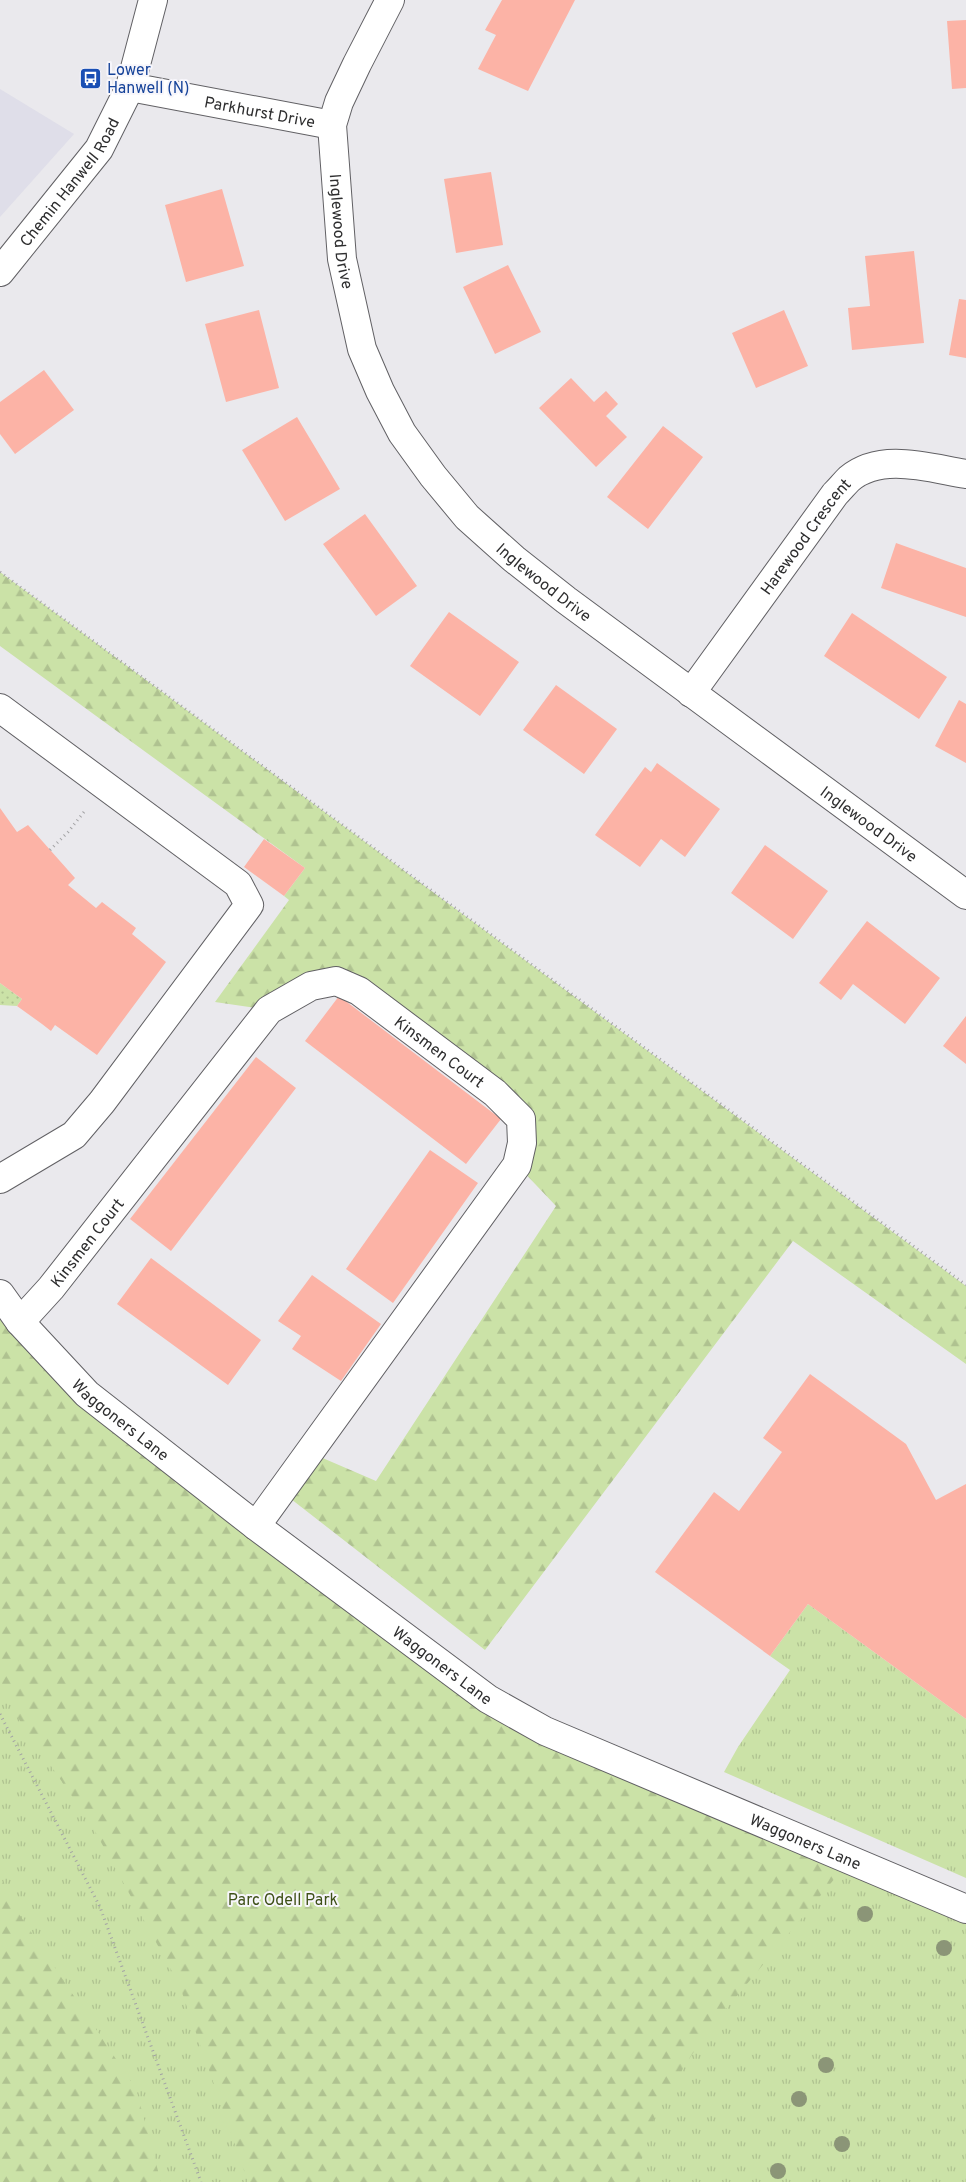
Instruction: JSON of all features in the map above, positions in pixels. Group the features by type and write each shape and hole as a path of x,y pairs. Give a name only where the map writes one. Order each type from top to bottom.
{"street":[{"name":"Chemin Hanwell Road","path":"0,272 99,149 130,87 153,0"},
{"path":"332,125 339,102 390,0"},
{"name":"Parkhurst Drive","path":"130,87 332,125"},
{"name":"Inglewood Drive","path":"332,125 342,259 362,349 380,392 402,433 433,476 474,522 566,600 966,896"},
{"name":"Harewood Crescent","path":"691,692 835,494 849,479 868,468 892,464 916,465 966,474"},
{"path":"0,708 238,884 249,905 102,1102 74,1135 0,1179"},
{"name":"Kinsmen Court","path":"20,1322 52,1288 269,1010 311,986 336,981 359,991 495,1093 521,1119 522,1143 516,1165 256,1526"},
{"name":"Waggoners Lane","path":"0,1294 20,1322 87,1394 256,1526 488,1699 545,1731 966,1909"}],"path":[{"path":"0,572 966,1286"},
{"path":"50,850 78,820"},
{"path":"0,1714 100,1907 201,2182"}],"shaded area":[{"path":"0,89 74,134 0,217"}],"green space":[{"path":"0,572 966,1286 966,1364 793,1241 485,1650 282,1492 311,1453 376,1481 556,1206 517,1165 521,1119 336,981 269,1010 215,1002 289,900 284,896 305,868 0,646"},
{"path":"0,983 22,999 17,1006 0,1005"},
{"name":"Parc Odell Park","path":"0,1294 87,1394 488,1699 966,1909 966,2182 0,2182"},
{"name":"Parc Odell Park","path":"0,1294 87,1394 488,1699 851,1859 706,2033 657,2109 639,2169 640,2182 248,2182 179,1984 91,1824 16,1715 0,1679"},
{"path":"808,1604 966,1719 966,1878 724,1772 738,1747 790,1670 770,1656"},
{"path":"0,1871 5,1893 136,2089 161,2182 0,2182"}],"building":[{"path":"502,0 575,0 528,91 478,69 496,35 485,30"},
{"path":"966,20 966,88 952,89 947,21"},
{"path":"491,172 503,245 456,253 444,179"},
{"path":"222,189 244,266 186,282 165,205"},
{"path":"914,251 924,343 852,350 848,308 870,306 865,256"},
{"path":"508,265 541,332 495,354 463,287"},
{"path":"959,299 966,300 966,358 949,355"},
{"path":"259,310 279,388 226,402 205,324"},
{"path":"784,310 808,366 756,388 732,333"},
{"path":"44,370 74,410 15,454 0,434 0,402"},
{"path":"571,378 594,402 606,391 618,404 606,416 627,437 596,467 539,408"},
{"path":"297,417 340,489 285,521 242,450"},
{"path":"663,426 703,457 648,529 607,497"},
{"path":"365,514 417,586 376,616 323,544"},
{"path":"896,543 966,568 966,617 881,588"},
{"path":"449,612 519,662 480,716 410,666"},
{"path":"852,613 947,677 919,719 824,656"},
{"path":"556,685 617,729 584,774 523,730"},
{"path":"959,700 966,704 966,763 935,746"},
{"path":"657,763 720,809 685,857 661,839 640,867 595,835 645,767 651,772"},
{"path":"0,808 17,832 28,825 75,878 68,885 96,908 102,902 136,928 132,934 166,962 97,1055 55,1025 51,1031 17,1006 22,999 0,983"},
{"path":"264,839 305,868 284,896 244,867"},
{"path":"765,845 828,891 793,939 731,893"},
{"path":"867,921 940,978 905,1024 853,984 841,1000 819,983"},
{"path":"339,996 501,1119 466,1164 305,1041"},
{"path":"966,1016 966,1064 943,1046"},
{"path":"256,1057 296,1088 171,1251 130,1219"},
{"path":"430,1150 478,1183 393,1303 346,1269"},
{"path":"151,1258 261,1340 228,1385 117,1304"},
{"path":"312,1275 381,1324 341,1381 292,1349 301,1336 278,1321"},
{"path":"810,1374 906,1444 936,1500 966,1484 966,1719 808,1604 770,1656 655,1572 714,1492 739,1511 782,1452 763,1438"}],"place":[{"name":"Lower Hanwell (N)","path":"91,78"}]}
